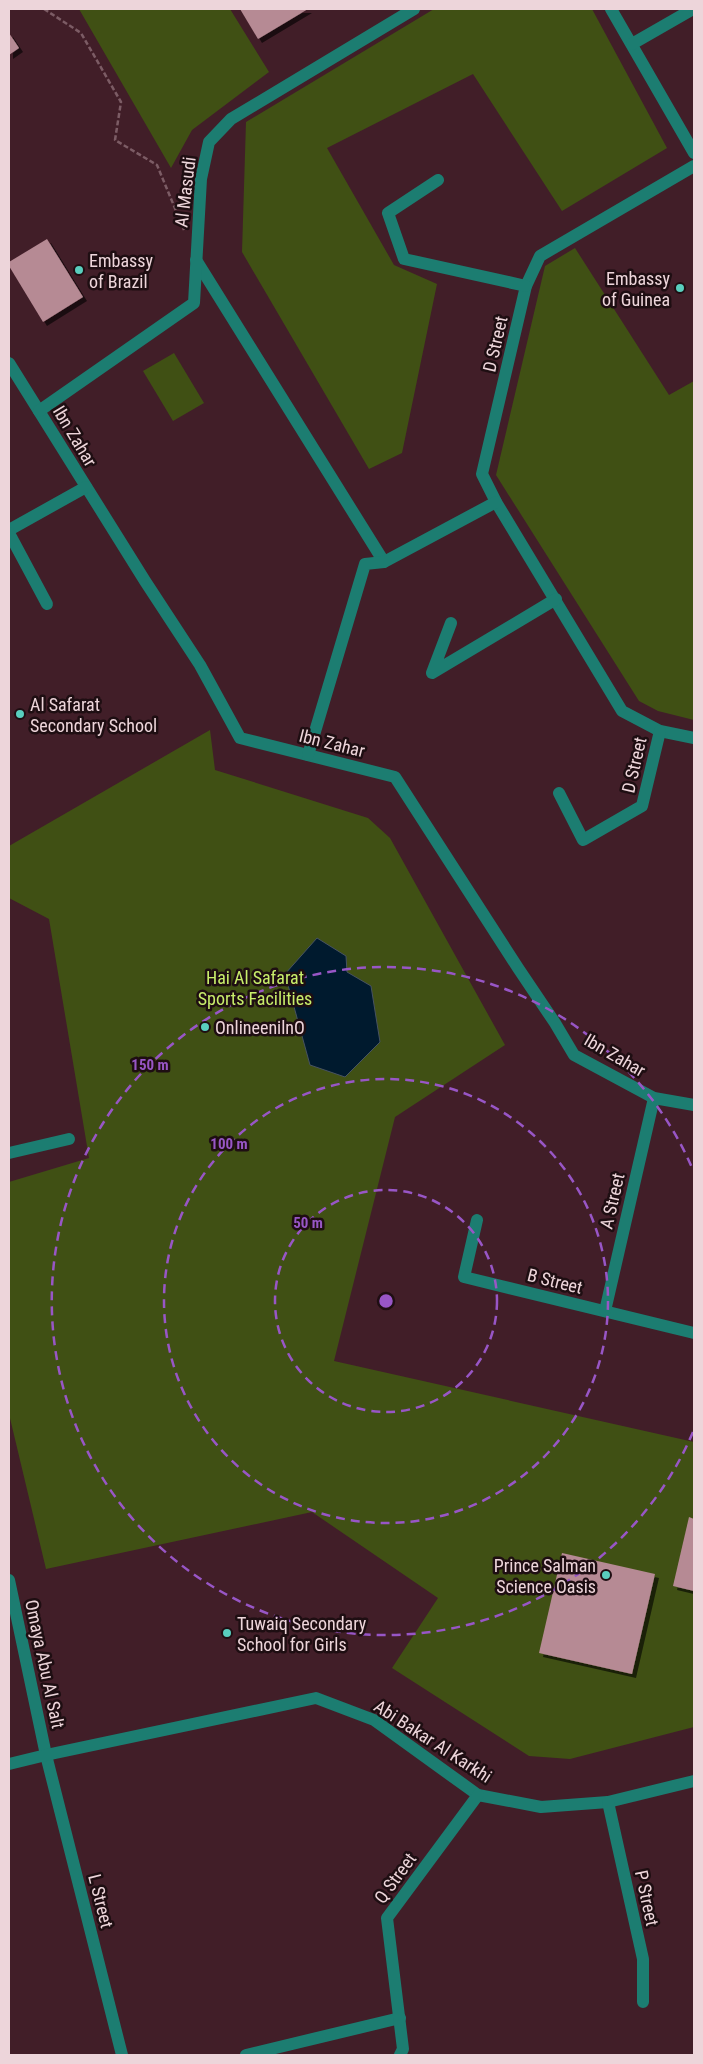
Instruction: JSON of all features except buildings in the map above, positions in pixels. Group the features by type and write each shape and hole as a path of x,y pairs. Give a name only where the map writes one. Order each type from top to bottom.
{"street":[{"name":"Al Masudi","path":"39,411 194,303 201,179 210,142 231,119 414,9"},
{"path":"611,9 694,153"},
{"path":"632,44 693,9"},
{"name":"D Street","path":"694,166 540,256 526,286 482,474 496,502 622,711 660,731 694,738"},
{"path":"438,180 388,212 404,259 526,286"},
{"path":"196,260 384,562"},
{"name":"Ibn Zahar","path":"9,363 200,665 240,738 395,777 574,1055 654,1098 694,1105"},
{"path":"47,604 9,532 86,487"},
{"path":"308,755 365,564 384,562 496,502"},
{"path":"450,623 432,673 556,599"},
{"name":"D Street","path":"558,793 583,840 642,806 660,731"},
{"name":"A Street","path":"604,1311 654,1098"},
{"path":"9,1153 69,1139"},
{"name":"B Street","path":"477,1220 464,1277 694,1333"},
{"name":"Omaya Abu Al Salt","path":"9,1580 46,1755"},
{"name":"Abi Bakar Al Karkhi","path":"9,1764 316,1698 374,1720 478,1795 541,1807 608,1802 694,1781"},
{"name":"L Street","path":"46,1755 122,2055"},
{"name":"Q Street","path":"400,2055 403,2049 387,1918 478,1795"},
{"name":"P Street","path":"608,1802 643,1959 644,2002"},
{"path":"246,2055 400,2018"}],"path":[{"path":"44,9 81,33 120,102 115,140 158,165 185,234"}],"green space":[{"path":"79,9 230,9 269,72 192,130 171,168"},
{"path":"434,9 592,9 667,148 562,211 473,74 327,148 394,265 437,284 402,453 369,469 242,252 246,122"},
{"path":"575,248 669,395 694,381 694,720 658,711 639,701 496,475 545,266"},
{"path":"174,353 204,403 173,421 143,371"},
{"name":"Hai Al Safarat Sports Facilities","path":"210,730 215,770 368,818 390,838 505,1045 395,1117 334,1361 694,1442 694,1727 570,1759 529,1756 392,1668 438,1598 312,1512 46,1569 9,1414 9,1182 89,1158 49,919 9,898 9,846"}],"water":[{"path":"317,938 346,956 347,972 371,986 380,1042 345,1077 310,1065 285,974"}],"place":[{"name":"Embassy of Brazil","path":"79,270"},
{"name":"Embassy of Guinea","path":"680,288"},
{"name":"Al Safarat Secondary School","path":"20,714"},
{"name":"OnlineenilnO","path":"205,1027"},
{"name":"Prince Salman Science Oasis","path":"606,1575"},
{"name":"Tuwaiq Secondary School for Girls","path":"227,1633"}]}
